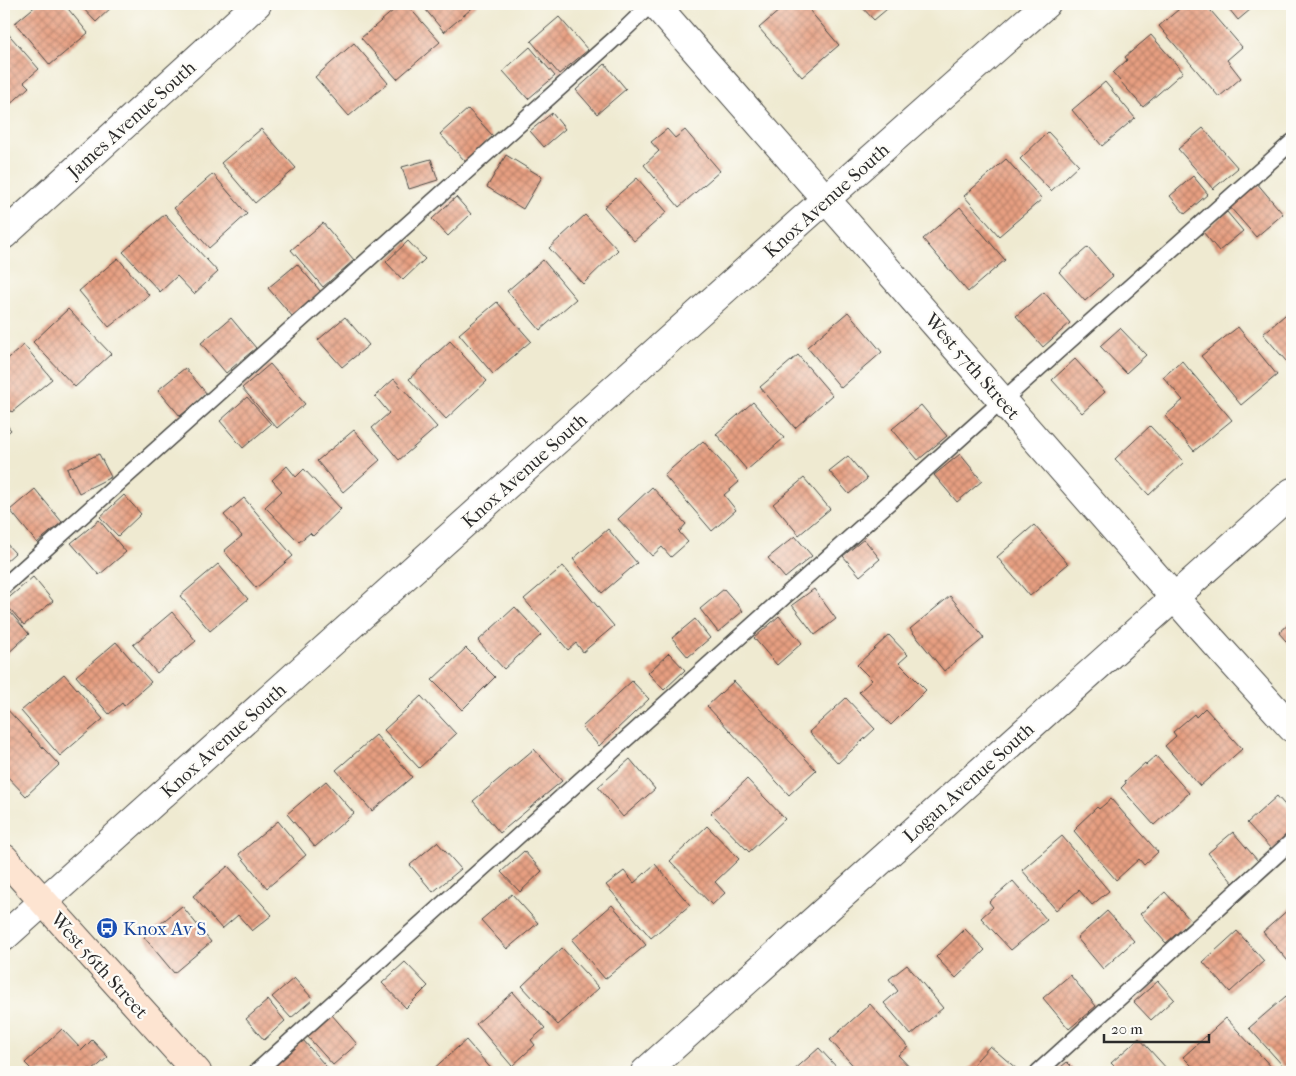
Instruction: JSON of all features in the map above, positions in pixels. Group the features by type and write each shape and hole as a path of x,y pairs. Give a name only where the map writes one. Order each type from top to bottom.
{"street":[{"name":"James Avenue South","path":"4,235 258,4"},
{"name":"West 57th Street","path":"655,4 1174,597 1292,728"},
{"name":"Knox Avenue South","path":"4,937 1046,4"},
{"name":"Logan Avenue South","path":"645,1072 1292,492"},
{"name":"West 56th Street","path":"4,858 197,1072"}],"lane":[{"path":"4,586 651,4"},
{"path":"256,1072 1292,142"},
{"path":"1038,1072 1292,841"}],"building":[{"path":"38,4 64,4 88,33 50,65 15,23"},
{"path":"79,4 115,4 96,22"},
{"path":"401,4 406,4 440,42 397,79 361,38"},
{"path":"421,4 477,4 444,32"},
{"path":"787,4 804,4 839,45 802,77 759,28"},
{"path":"859,4 893,4 874,20"},
{"path":"1185,4 1205,4 1242,47 1227,60 1241,78 1219,97 1159,26"},
{"path":"1225,4 1257,4 1238,20"},
{"path":"559,17 588,50 559,74 531,41"},
{"path":"4,29 39,69 24,82 29,87 4,110"},
{"path":"1151,35 1183,72 1143,107 1113,73 1127,60 1125,57"},
{"path":"354,43 388,83 349,116 315,77"},
{"path":"530,47 555,76 528,99 503,71"},
{"path":"605,64 626,89 597,114 576,90"},
{"path":"1105,82 1135,118 1102,146 1072,110"},
{"path":"468,109 493,136 466,162 440,134"},
{"path":"552,113 565,129 544,147 530,131"},
{"path":"1203,128 1238,168 1213,189 1178,149"},
{"path":"261,129 296,168 255,203 221,163"},
{"path":"667,129 675,138 685,130 720,171 679,207 644,165 659,151 651,142"},
{"path":"1048,132 1079,165 1051,191 1020,159"},
{"path":"506,155 542,177 523,209 487,187"},
{"path":"431,159 438,180 409,189 402,167"},
{"path":"1006,159 1042,199 999,236 964,196"},
{"path":"213,174 247,214 209,248 174,208"},
{"path":"1193,176 1208,194 1185,214 1170,196"},
{"path":"637,178 667,212 634,241 604,207"},
{"path":"1256,182 1283,214 1256,237 1229,206"},
{"path":"456,197 471,214 448,236 432,219"},
{"path":"960,207 1005,260 968,292 923,239"},
{"path":"1227,212 1243,231 1219,251 1203,232"},
{"path":"165,214 218,272 194,294 177,276 160,292 123,252"},
{"path":"585,215 618,250 583,284 549,248"},
{"path":"323,223 354,260 323,287 291,250"},
{"path":"408,241 425,259 403,280 386,262"},
{"path":"1088,247 1113,276 1085,301 1059,272"},
{"path":"118,258 149,295 109,327 79,291"},
{"path":"543,260 576,299 540,330 507,291"},
{"path":"297,264 321,292 292,316 268,288"},
{"path":"1044,292 1070,323 1043,347 1016,316"},
{"path":"497,302 531,341 493,374 459,334"},
{"path":"68,309 111,354 75,387 33,342"},
{"path":"1292,309 1292,368 1263,334"},
{"path":"848,312 882,352 841,388 807,347"},
{"path":"345,317 369,345 342,367 318,340"},
{"path":"231,318 256,348 226,373 201,343"},
{"path":"1238,327 1277,375 1241,405 1201,356"},
{"path":"1120,328 1146,355 1126,373 1100,346"},
{"path":"450,341 487,381 446,419 409,379"},
{"path":"24,345 52,379 12,412 4,402 4,362"},
{"path":"798,355 832,395 795,428 760,387"},
{"path":"1075,359 1105,392 1082,413 1052,380"},
{"path":"1182,361 1232,420 1194,451 1165,416 1183,400 1163,377"},
{"path":"270,364 305,404 277,428 242,388"},
{"path":"185,368 207,394 180,416 158,390"},
{"path":"394,379 437,427 399,460 372,428 389,413 375,396"},
{"path":"247,397 271,424 243,448 220,421"},
{"path":"753,402 784,438 747,470 716,434"},
{"path":"921,405 947,436 918,460 892,429"},
{"path":"4,422 11,430 4,436"},
{"path":"1150,426 1184,462 1149,495 1115,459"},
{"path":"354,430 380,460 343,492 317,461"},
{"path":"703,441 739,482 724,495 736,510 712,531 664,475"},
{"path":"99,454 111,477 79,493 67,469"},
{"path":"960,454 982,481 957,502 934,475"},
{"path":"848,456 867,479 849,494 829,471"},
{"path":"287,466 296,477 304,469 341,509 313,536 310,533 299,542 265,507 282,491 272,480"},
{"path":"804,478 830,509 799,535 773,504"},
{"path":"652,487 686,524 679,532 688,542 671,557 662,547 652,556 618,519"},
{"path":"35,489 62,522 37,543 10,510"},
{"path":"124,495 141,514 118,536 100,517"},
{"path":"244,498 293,556 256,588 224,551 242,536 224,515"},
{"path":"99,520 126,552 99,575 71,543"},
{"path":"1034,525 1068,564 1030,596 997,557"},
{"path":"608,529 637,563 602,593 573,559"},
{"path":"795,536 812,556 785,578 768,558"},
{"path":"864,539 880,559 860,576 843,556"},
{"path":"4,541 15,553 4,563"},
{"path":"218,564 248,599 210,631 180,596"},
{"path":"563,566 614,626 583,652 576,643 568,650 524,599"},
{"path":"33,577 53,601 24,625 4,602"},
{"path":"724,589 743,611 718,632 700,609"},
{"path":"814,589 836,619 815,635 792,605"},
{"path":"950,596 984,638 944,671 910,629"},
{"path":"4,605 29,634 4,657"},
{"path":"515,607 541,635 504,669 478,641"},
{"path":"172,612 196,641 157,673 133,645"},
{"path":"779,616 802,643 777,665 754,638"},
{"path":"695,619 710,638 688,657 672,638"},
{"path":"1292,621 1292,648 1279,633"},
{"path":"889,635 908,655 899,663 926,690 891,725 859,692 872,680 857,665"},
{"path":"116,642 151,682 124,706 122,703 109,714 76,676"},
{"path":"466,648 495,677 462,710 432,680"},
{"path":"669,653 685,670 664,690 648,673"},
{"path":"64,674 103,719 60,756 21,711"},
{"path":"632,681 649,699 599,746 582,727"},
{"path":"734,681 816,770 789,795 707,706"},
{"path":"421,696 456,734 419,768 384,730"},
{"path":"846,698 875,729 838,763 809,732"},
{"path":"4,706 59,765 26,796 4,773"},
{"path":"1205,708 1242,749 1200,786 1165,746 1176,736 1173,732 1194,714 1196,717"},
{"path":"376,735 412,777 372,811 336,770"},
{"path":"534,749 562,781 500,833 473,801"},
{"path":"1156,756 1189,793 1154,825 1121,788 1126,783 1125,781"},
{"path":"630,759 655,789 623,817 598,787"},
{"path":"747,779 785,819 749,852 711,813"},
{"path":"326,781 354,813 315,847 287,814"},
{"path":"1277,796 1292,813 1292,834 1273,851 1247,823"},
{"path":"1111,799 1158,852 1144,865 1139,859 1116,880 1074,831 1097,807 1099,809"},
{"path":"278,821 306,855 267,888 239,854"},
{"path":"707,826 739,859 715,882 725,893 712,905 670,861"},
{"path":"1233,832 1258,861 1233,883 1208,853"},
{"path":"1062,836 1109,891 1092,905 1079,890 1056,910 1022,870"},
{"path":"437,842 461,869 433,892 410,865"},
{"path":"524,851 542,871 520,892 501,872"},
{"path":"655,864 690,905 651,938 606,885 624,871 634,883"},
{"path":"228,866 272,915 252,931 238,915 222,929 193,896"},
{"path":"1013,881 1047,920 1011,950 981,918 993,907 989,902"},
{"path":"1165,892 1191,921 1166,943 1140,914"},
{"path":"512,894 538,923 507,949 481,920"},
{"path":"612,905 646,945 605,979 572,940"},
{"path":"182,906 211,942 174,973 144,937"},
{"path":"1291,907 1292,957 1288,961 1263,932"},
{"path":"1107,911 1134,941 1103,969 1077,938"},
{"path":"965,929 985,950 956,978 936,957"},
{"path":"1237,931 1264,961 1230,992 1203,962"},
{"path":"562,948 599,988 558,1025 522,986"},
{"path":"405,962 428,986 406,1008 382,983"},
{"path":"907,965 943,1008 911,1035 884,1003 898,991 889,979"},
{"path":"1070,975 1096,1006 1069,1029 1043,998"},
{"path":"294,978 313,999 291,1018 272,997"},
{"path":"1158,981 1174,999 1151,1020 1134,1002"},
{"path":"513,992 545,1028 531,1040 535,1045 512,1066 476,1024"},
{"path":"1286,996 1292,1003 1292,1059 1284,1067 1249,1028"},
{"path":"268,1000 285,1021 264,1040 246,1019"},
{"path":"870,1004 908,1047 898,1055 912,1072 859,1072 830,1040"},
{"path":"332,1015 357,1044 333,1065 307,1036"},
{"path":"1226,1018 1276,1072 1198,1072 1183,1057"},
{"path":"62,1029 82,1050 92,1040 108,1057 91,1072 34,1072 25,1063"},
{"path":"1139,1038 1168,1070 1166,1072 1120,1072 1111,1063"},
{"path":"303,1040 331,1072 279,1072 273,1066"},
{"path":"466,1040 494,1072 435,1072 432,1070"},
{"path":"990,1046 1018,1070 1016,1072 967,1071"},
{"path":"819,1048 841,1072 792,1072"},
{"path":"1067,1062 1077,1072 1055,1072"}],"place":[{"name":"Knox Av S","path":"107,928"}]}
